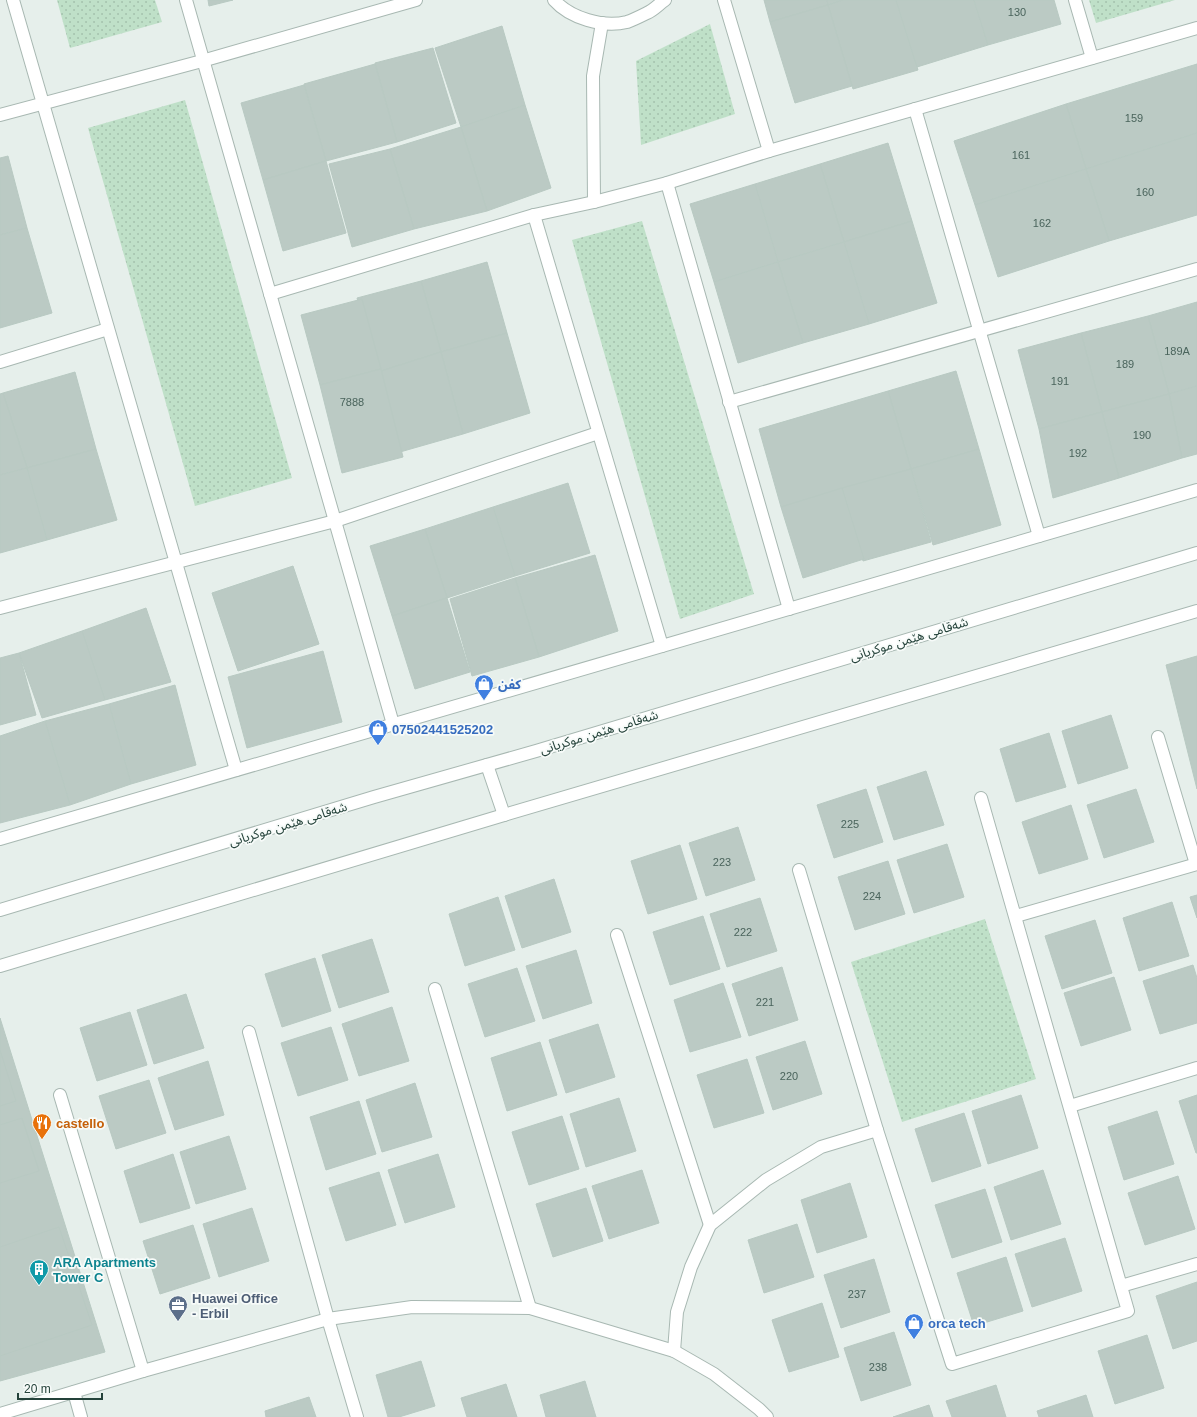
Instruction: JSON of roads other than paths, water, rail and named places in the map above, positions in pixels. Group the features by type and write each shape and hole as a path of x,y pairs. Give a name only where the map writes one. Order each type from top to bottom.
{"street":[{"path":"13,0 236,770"},
{"path":"186,0 202,61 393,724"},
{"path":"0,115 202,61 416,0"},
{"path":"554,0 559,5 579,17 602,23 626,22 649,13 665,0"},
{"path":"724,0 769,151"},
{"path":"1075,0 1092,58"},
{"path":"594,202 593,76 602,23"},
{"path":"270,294 534,215 594,202 667,183 769,151 1197,28"},
{"path":"915,109 1039,536"},
{"path":"667,183 789,609"},
{"path":"534,215 662,646"},
{"path":"729,402 1197,269"},
{"path":"0,362 108,329"},
{"path":"0,608 335,521 598,433"},
{"path":"0,839 1197,490"},
{"name":"شەقامی هێمن موکریانی","path":"0,910 374,797 487,765 1197,553"},
{"path":"0,966 504,815 1197,611"},
{"path":"1016,916 1197,864 1158,737"},
{"path":"487,765 504,815"},
{"path":"799,870 876,1130 952,1364 1128,1311 981,798"},
{"path":"617,935 710,1226"},
{"path":"435,989 530,1308"},
{"path":"249,1032 328,1319 357,1417"},
{"path":"1070,1106 1197,1068"},
{"path":"60,1095 143,1370"},
{"path":"674,1352 677,1312 691,1267 710,1226 766,1180 821,1147 876,1130"},
{"path":"1121,1286 1197,1264"},
{"path":"0,1414 143,1370 328,1319 412,1307 530,1308 674,1352 714,1374 767,1417"},
{"path":"74,1392 81,1417"}],"place":[{"name":"كفن","path":"484,701"},
{"name":"07502441525202","path":"378,746"},
{"name":"castello","path":"42,1140"},
{"name":"ARA Apartments Tower C","path":"39,1286"},
{"name":"Huawei Office - Erbil","path":"178,1322"},
{"name":"orca tech","path":"914,1340"}]}
